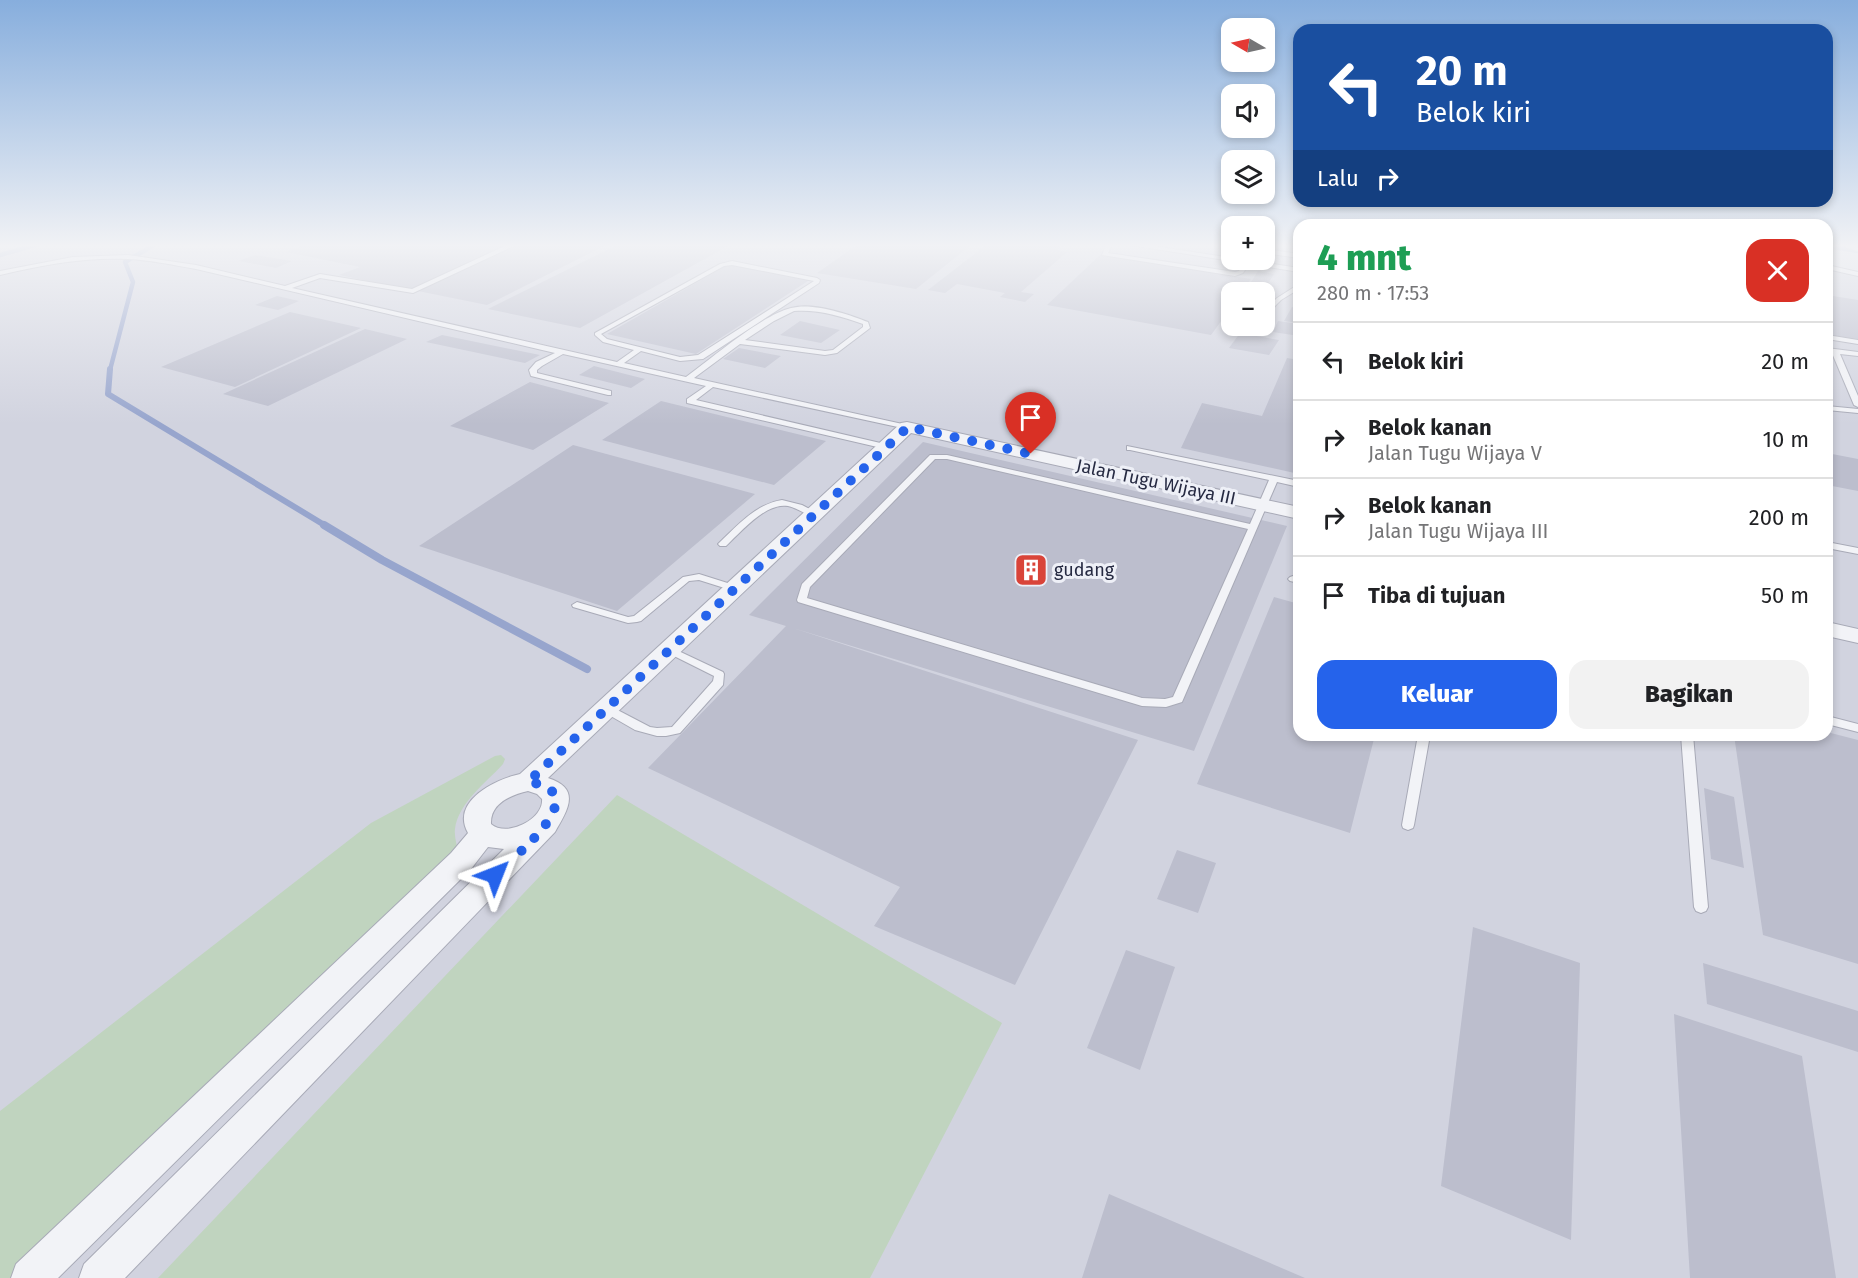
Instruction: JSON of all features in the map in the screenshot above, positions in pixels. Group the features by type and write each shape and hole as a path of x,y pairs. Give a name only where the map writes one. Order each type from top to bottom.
{"street":[{"path":"528,782 908,427"},
{"name":"Jalan Tugu Wijaya III","path":"908,427 1293,512"},
{"path":"1833,630 1858,636"},
{"path":"98,1278 545,825 557,805 556,796 550,789 528,782 501,789 485,801 477,815 477,825 483,833 499,839 520,838 545,825"},
{"path":"30,1278 461,861 483,833"}],"lane":[{"path":"357,305 908,427"},
{"path":"650,305 597,334 605,341 680,359 700,357 782,305"},
{"path":"688,379 782,313 793,309 805,309 866,323 867,328 835,352 825,353 741,342"},
{"path":"1833,338 1858,342"},
{"path":"618,364 640,349"},
{"path":"1833,350 1858,354"},
{"path":"562,352 539,364 533,370 534,374 608,393"},
{"path":"1833,354 1858,405"},
{"path":"713,384 690,401 886,447"},
{"path":"1833,409 1858,411"},
{"path":"1130,448 1293,483"},
{"path":"1253,527 947,457 933,457 805,586 802,600 1142,702 1166,703 1178,699 1274,479"},
{"path":"723,544 773,504 792,504 814,514"},
{"path":"1833,546 1858,551"},
{"path":"577,605 628,620 637,619 686,579 693,577 734,588"},
{"path":"606,708 647,731 666,734 676,730 719,682 719,674 670,650"},
{"path":"1833,722 1858,728"},
{"path":"1408,825 1423,741"},
{"path":"1687,741 1701,907"}],"shaded area":[{"path":"0,305 1221,305 1221,336 1275,336 1275,305 1293,305 1293,741 1833,741 1833,305 1858,305 1858,1278 0,1278"}],"green space":[{"path":"501,755 505,759 503,764 467,802 457,819 455,832 458,853 12,1278 0,1278 0,1111 371,823 495,756"},
{"path":"617,795 1002,1023 870,1278 158,1278"}],"building":[{"path":"256,305 291,305 278,310"},
{"path":"497,305 622,305 580,328 488,309"},
{"path":"658,305 772,305 696,354 607,334"},
{"path":"1047,305 1221,305 1221,321 1211,335"},
{"path":"1833,305 1858,305 1858,339 1833,336"},
{"path":"1292,307 1293,307 1293,322 1284,321"},
{"path":"290,312 361,328 235,387 161,367"},
{"path":"800,321 840,330 821,343 780,335"},
{"path":"1278,321 1293,323 1293,335 1275,332"},
{"path":"365,329 407,339 268,406 223,394"},
{"path":"442,335 540,355 525,363 426,342"},
{"path":"1238,336 1257,336 1279,340 1269,355 1229,348"},
{"path":"739,348 781,356 765,368 723,359"},
{"path":"1287,358 1293,359 1293,473 1181,448 1202,403 1262,416"},
{"path":"594,366 645,379 631,388 579,375"},
{"path":"530,382 609,403 533,450 450,426"},
{"path":"661,401 826,441 774,485 602,440"},
{"path":"923,442 1287,526 1194,751 793,628 1138,740 1015,985 874,926 900,887 648,768 786,626 749,615"},
{"path":"573,445 755,494 617,611 419,546"},
{"path":"1833,454 1858,459 1858,491 1833,486"},
{"path":"1274,597 1293,602 1293,741 1373,741 1350,833 1197,784"},
{"path":"1833,734 1858,740 1858,964 1763,935 1735,741 1833,741"},
{"path":"1704,788 1734,797 1744,868 1711,859"},
{"path":"1177,850 1216,863 1198,913 1157,899"},
{"path":"1473,927 1580,963 1571,1240 1441,1186"},
{"path":"1126,950 1175,967 1140,1070 1087,1048"},
{"path":"1703,963 1858,1011 1858,1052 1707,1004"},
{"path":"1674,1014 1802,1056 1836,1278 1690,1278"},
{"path":"1109,1194 1305,1278 1082,1278"}],"waterway":[{"path":"110,370 127,305"},
{"path":"110,369 108,394 326,526"},
{"path":"324,525 382,560 587,669"}],"place":[{"name":"gudang","path":"1031,570"}],"route":[{"path":"495,875 545,825 557,805 556,796 550,789 528,782 908,427 1031,454"}]}
